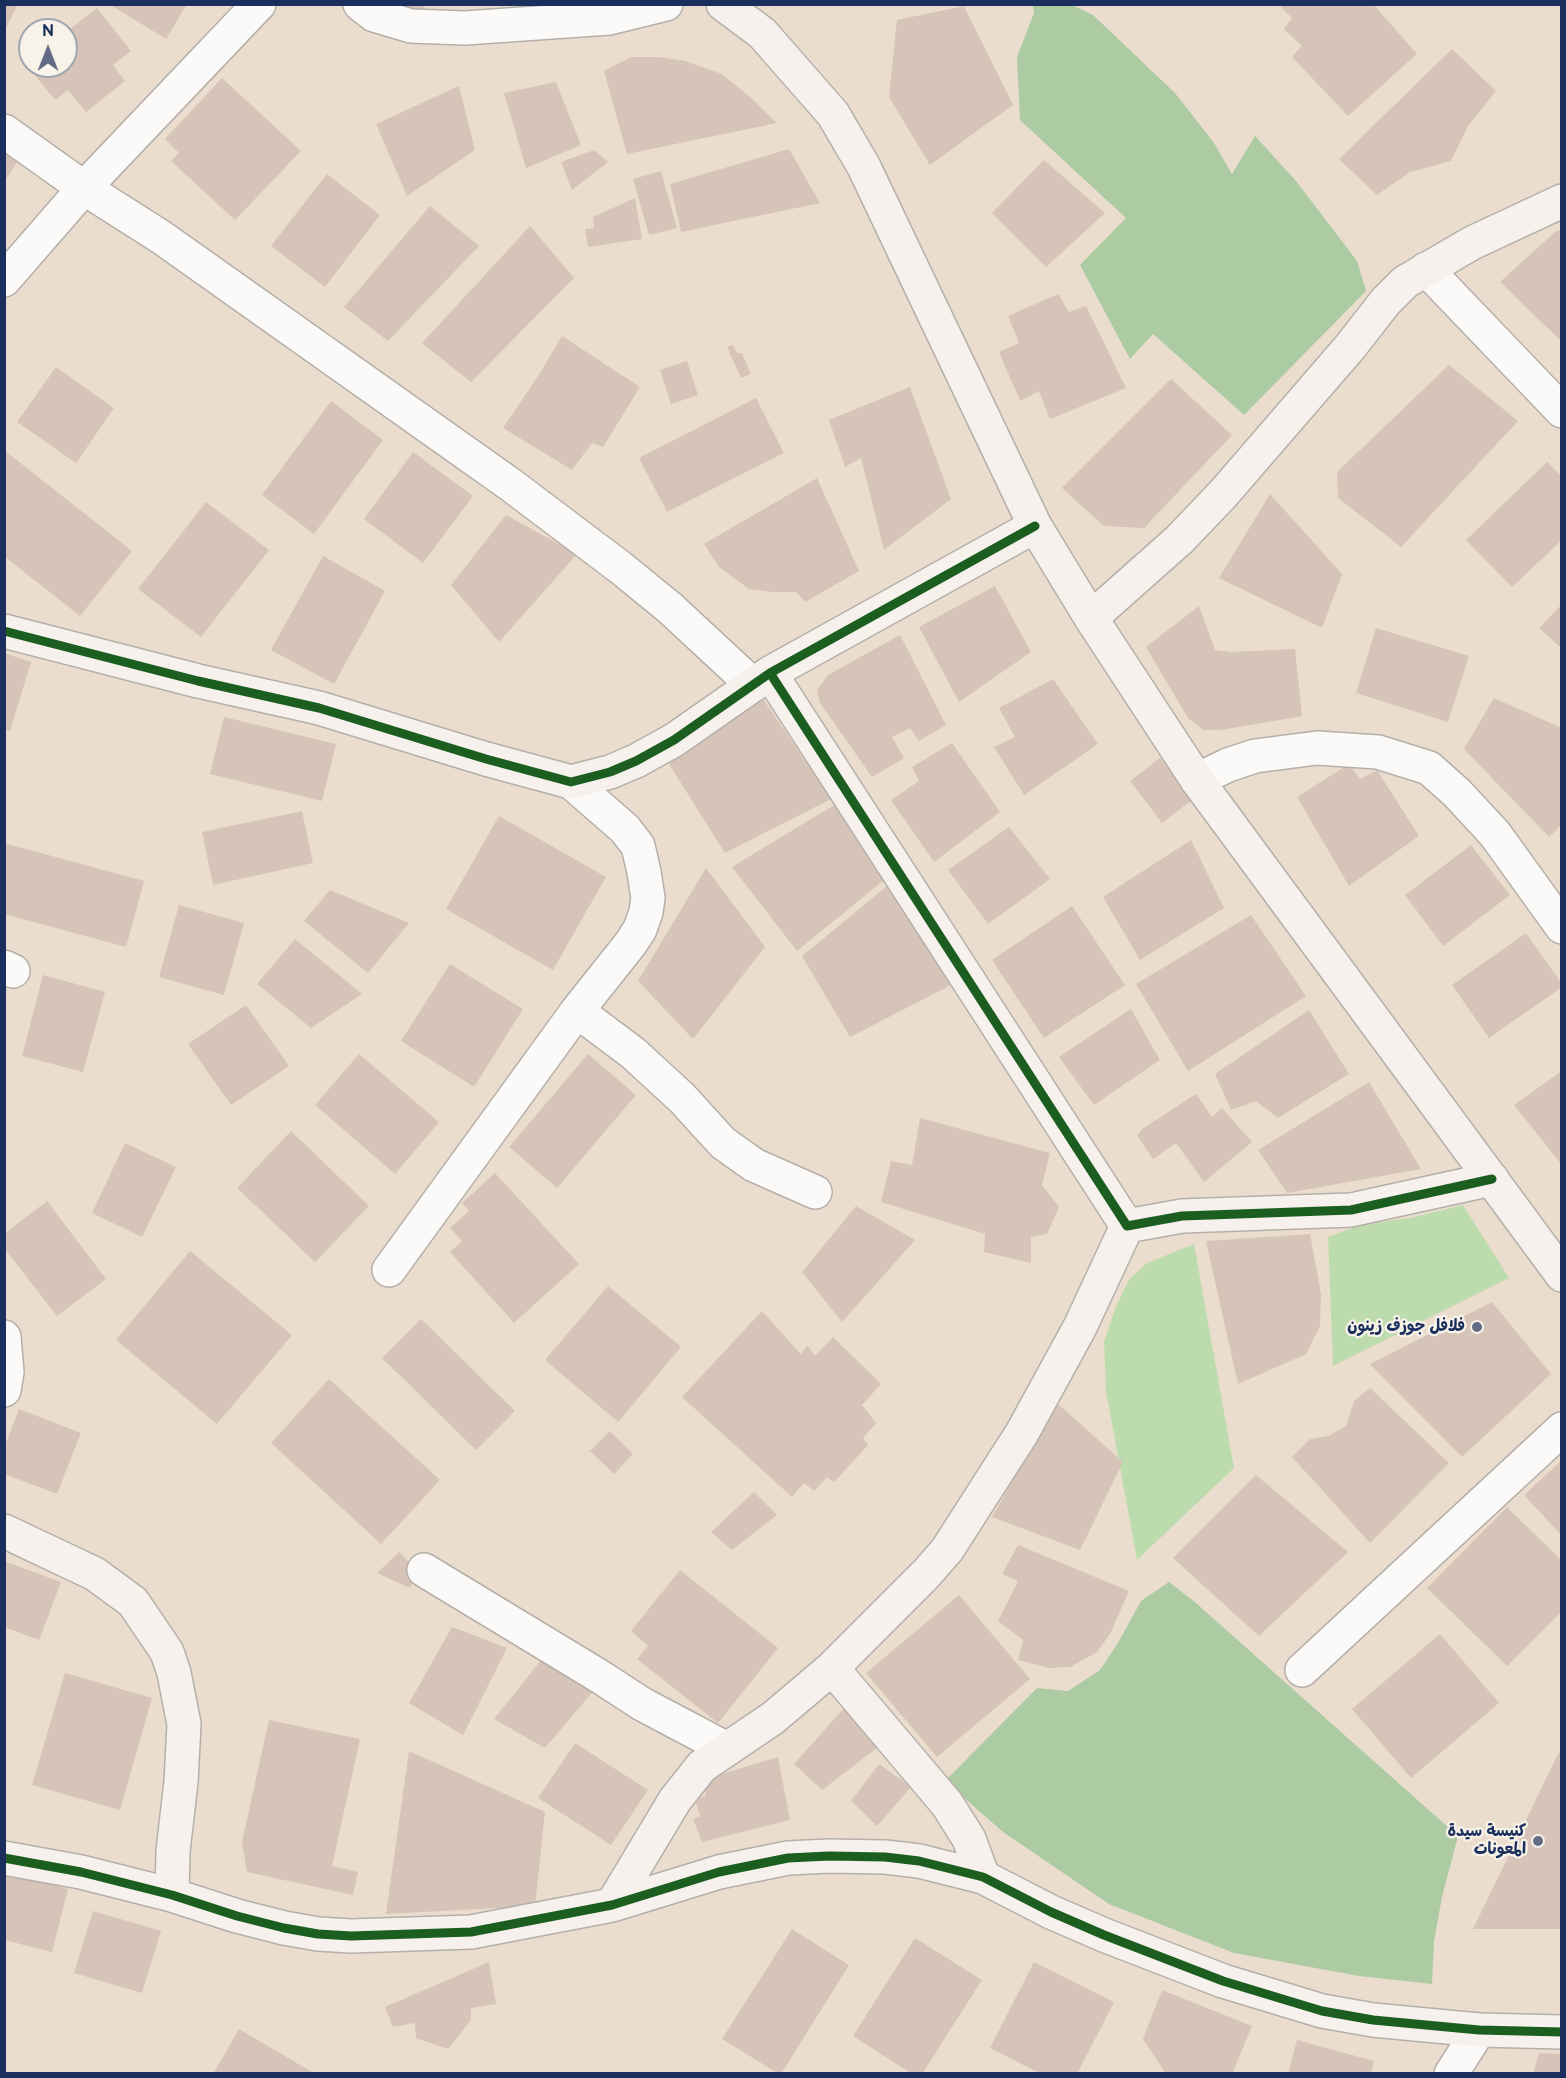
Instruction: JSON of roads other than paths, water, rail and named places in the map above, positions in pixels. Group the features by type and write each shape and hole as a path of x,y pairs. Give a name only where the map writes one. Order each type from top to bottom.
{"street":[{"path":"4,280 84,188 259,4"},
{"path":"360,4 374,15 411,26 465,28 609,18 666,4"},
{"path":"723,4 762,33 833,114 864,167 1035,526 1091,618 1197,780 1561,1273"},
{"path":"4,131 84,188 161,237 511,485 762,679 1127,1226"},
{"path":"1091,618 1179,540 1223,494 1350,348 1386,301 1405,282 1472,243 1562,201"},
{"path":"1426,269 1562,411"},
{"path":"571,782 610,772 636,761 674,740 762,679 1035,526"},
{"path":"4,631 187,678 319,708 486,759 571,782 625,829 638,846 648,898 646,912 631,943 577,1011 389,1270"},
{"path":"1197,780 1228,765 1255,756 1317,748 1378,752 1429,768 1457,793 1495,834 1562,927"},
{"path":"577,1011 633,1053 682,1098 723,1143 754,1165 815,1192"},
{"path":"1127,1226 1182,1216 1351,1210 1492,1179"},
{"path":"612,1905 675,1800 702,1766 773,1718 832,1668 926,1574 946,1550 1022,1433 1080,1327 1127,1226"},
{"path":"4,1337 7,1372 4,1389"},
{"path":"1302,1670 1562,1429"},
{"path":"4,1531 95,1574 124,1595 133,1602 167,1652 174,1673 184,1724 181,1782 173,1851 172,1895"},
{"path":"424,1570 642,1704 727,1749"},
{"path":"832,1668 947,1804 969,1839 984,1877"},
{"path":"4,1858 81,1872 172,1895 284,1928 318,1934 351,1936 471,1932 612,1905 719,1872 788,1858 885,1857 919,1861 984,1877 1051,1912 1094,1931 1223,1982 1322,2012 1373,2020 1479,2030 1562,2032"},
{"path":"1451,2073 1479,2030"}],"place":[{"name":"فلافل جوزف زينون","path":"1477,1327"},
{"name":"كنيسة سيدة المعونات","path":"1538,1841"}]}
